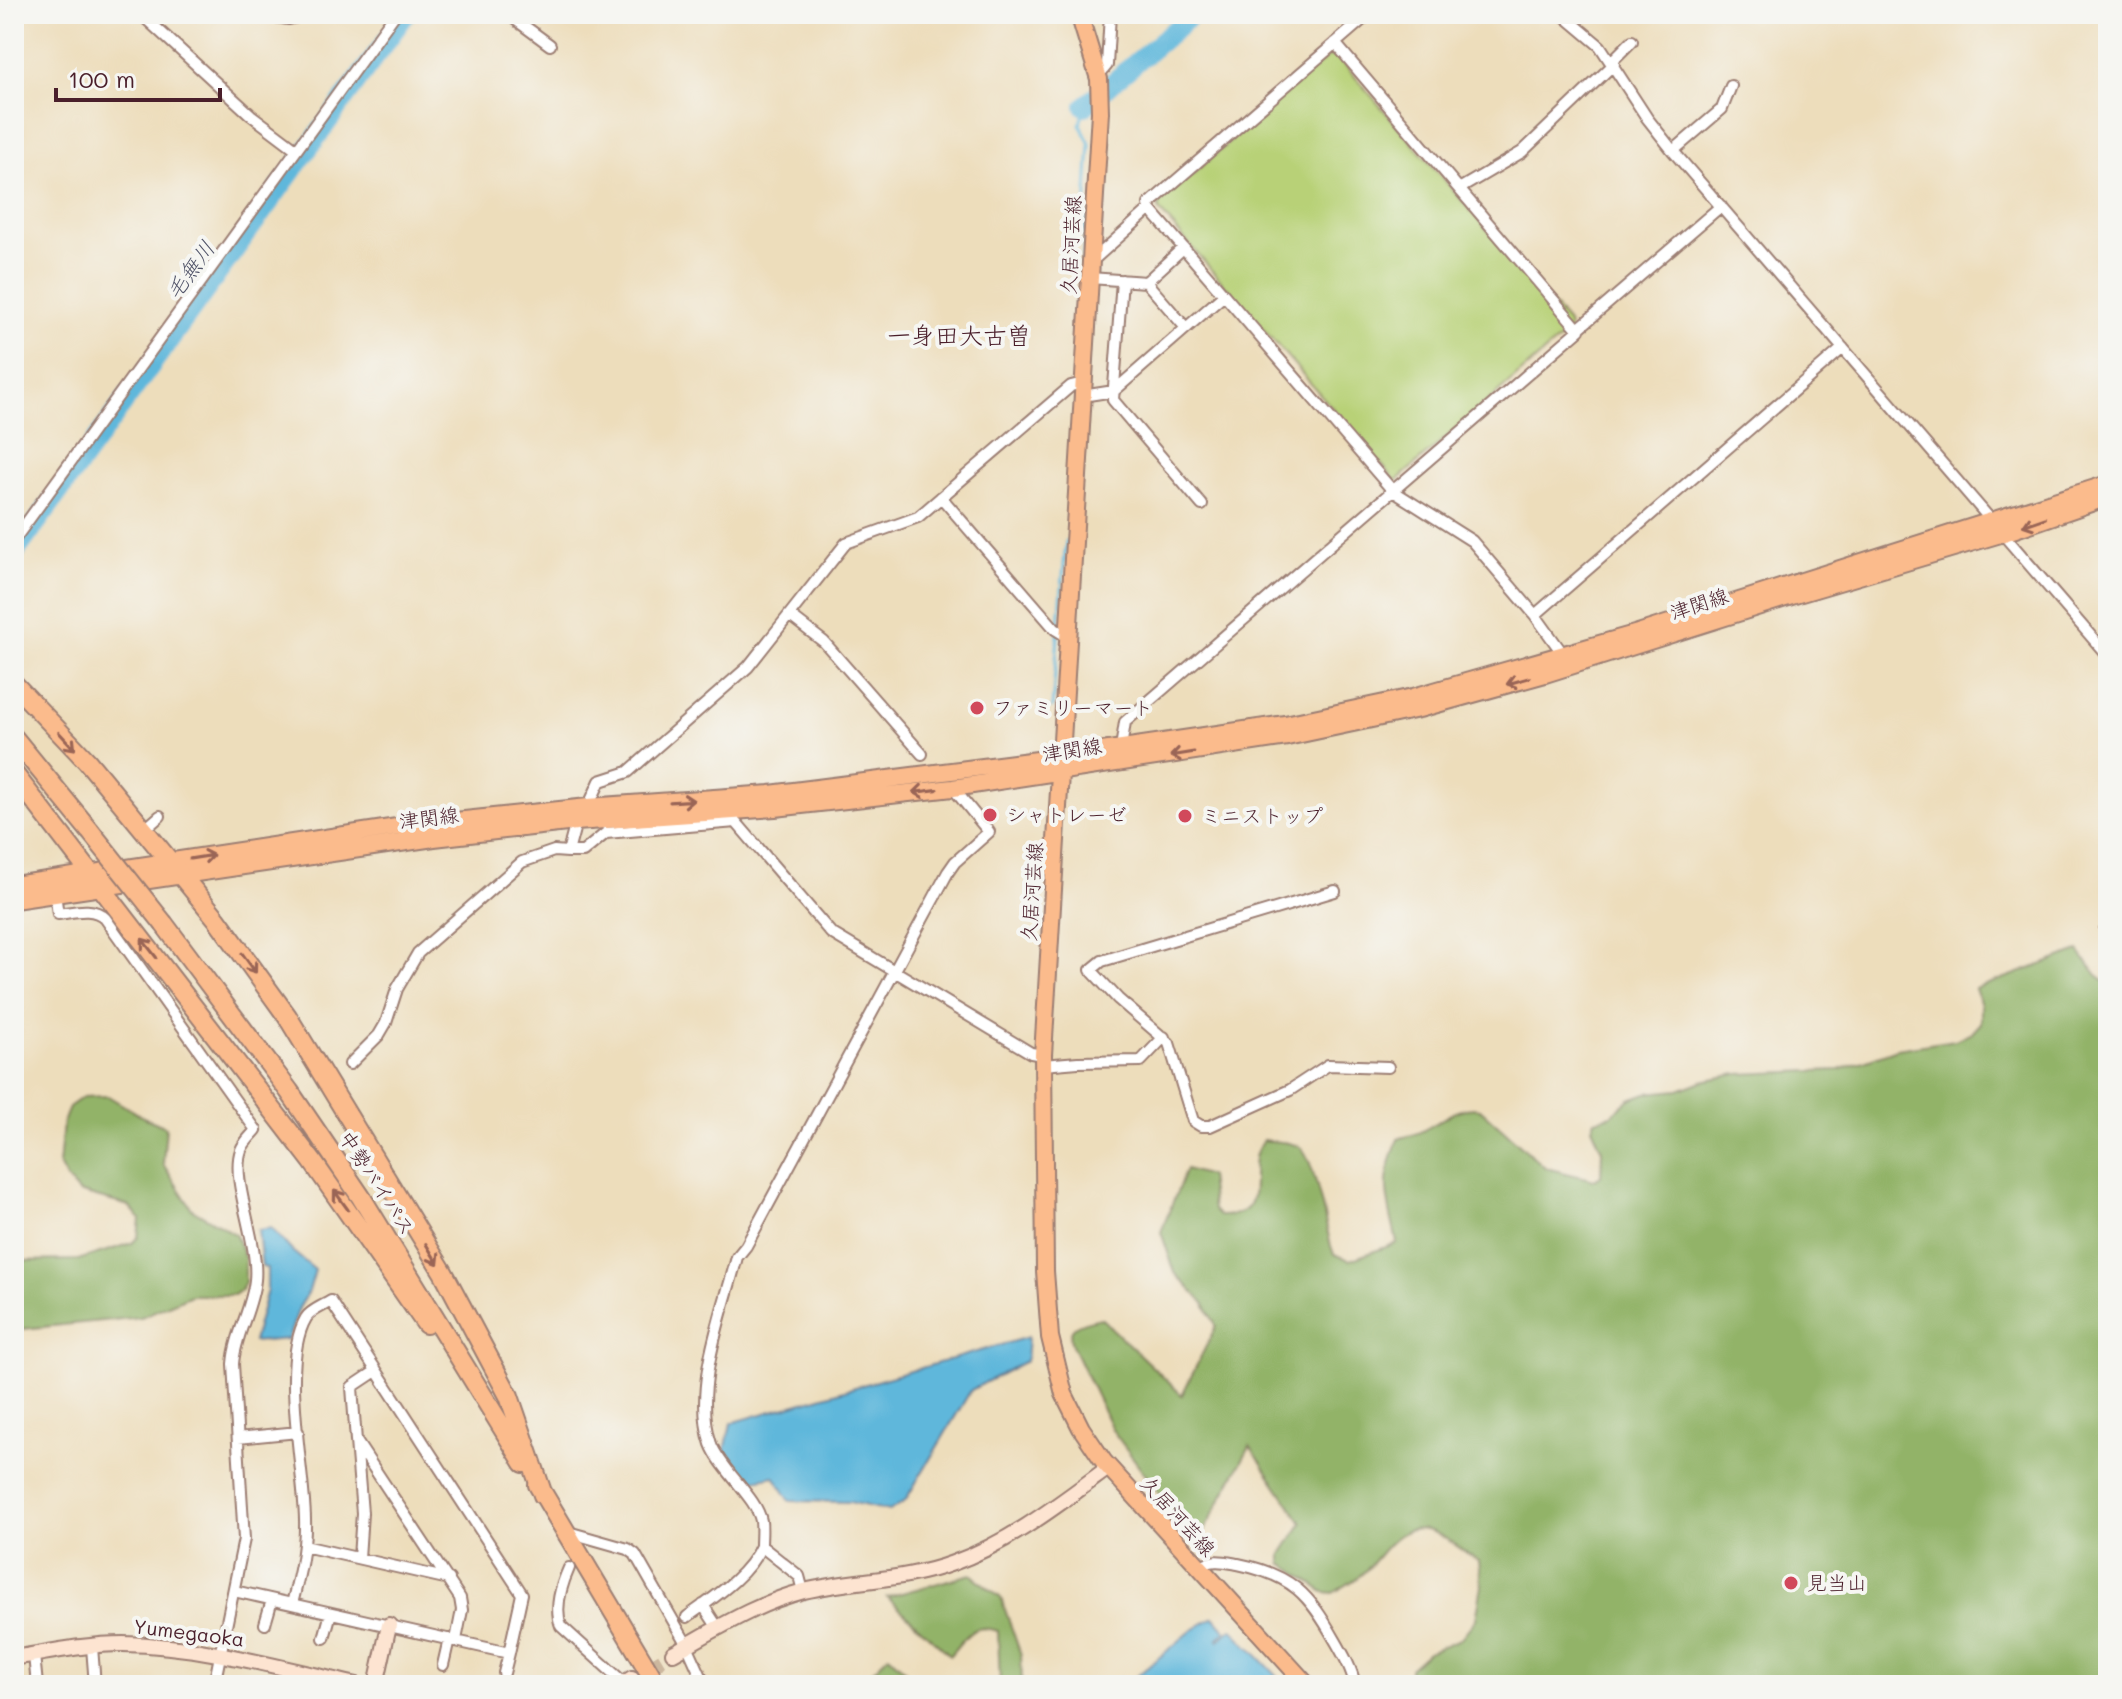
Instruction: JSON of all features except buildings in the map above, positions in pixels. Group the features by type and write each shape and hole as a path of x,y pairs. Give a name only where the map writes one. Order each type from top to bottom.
{"highway":[{"path":"14,684 87,761 144,830 217,919 287,1016 443,1272 509,1396 543,1495"},
{"name":"中勢バイパス","path":"14,738 164,924 289,1091 361,1197 657,1685"},
{"path":"14,774 321,1173 543,1495"}],"main road":[{"name":"久居河芸線","path":"1079,14 1099,78 1100,112 1061,633 1060,765 1043,1060 1045,1271 1050,1337 1064,1394 1081,1428 1108,1468 1307,1685"},
{"name":"津関線","path":"14,885 97,880 397,827 1060,765 1287,737 1419,709 1545,674 1998,526 2108,484"},
{"name":"津関線","path":"175,868 576,822 775,808 953,788 1060,765 1121,748 1285,724 1413,697 1998,526 2108,497"},
{"name":"津関線","path":"14,900 55,894 97,880"}],"street":[{"path":"141,14 251,115 296,149"},
{"path":"255,14 289,19 311,14"},
{"path":"14,540 395,14"},
{"path":"508,14 550,45"},
{"path":"1099,78 1107,65 1110,14"},
{"path":"1369,14 1149,204 1150,209 1393,491 1472,541 1535,615 1563,654"},
{"path":"1562,14 1595,40 1673,151 2108,656"},
{"path":"1087,36 1109,32"},
{"path":"1459,189 1522,152 1632,41"},
{"path":"1335,43 1578,329"},
{"path":"1673,151 1722,109 1731,86"},
{"path":"1121,748 1125,722 1721,206"},
{"path":"1150,209 1090,270 1122,280 1146,282 1186,328"},
{"path":"1146,282 1183,248"},
{"path":"1122,280 1113,400 1202,505"},
{"path":"568,852 576,822 588,807 600,781 628,772 748,667 846,543 918,517 1079,387 1114,391 1224,295"},
{"path":"1535,615 1843,348"},
{"path":"941,497 1061,633"},
{"path":"789,615 824,642 922,754"},
{"path":"687,1617 723,1590 756,1557 761,1546 761,1519 717,1455 705,1421 710,1356 737,1257 746,1246 955,862 989,832 953,788"},
{"path":"144,830 160,816"},
{"path":"350,1064 379,1035 397,989 418,953 522,862 554,851 583,852 606,833 736,822 831,933 1043,1060 1141,1061 1164,1037"},
{"path":"1335,891 1102,961 1089,968 1118,999 1169,1043 1193,1121 1201,1126 1210,1126 1247,1111 1290,1090 1328,1065 1388,1067"},
{"path":"55,894 58,914 90,910 101,913 256,1130 241,1148 238,1167 255,1269 253,1290 234,1353 244,1539 214,1685"},
{"path":"292,1604 304,1546 305,1517 293,1371 296,1343 307,1315 331,1301 522,1594 504,1673"},
{"path":"359,1558 362,1513 352,1387 376,1371"},
{"path":"238,1438 298,1432"},
{"path":"356,1441 463,1603 443,1665"},
{"path":"673,1653 757,1608 803,1591 914,1574 970,1557 1031,1524 1108,1468"},
{"path":"566,1532 628,1549 635,1554 687,1645 705,1685"},
{"path":"304,1546 449,1579"},
{"path":"761,1546 799,1576 803,1591"},
{"path":"1197,1568 1217,1560 1231,1562 1275,1574 1299,1588 1325,1624 1350,1669 1355,1685"},
{"path":"569,1568 557,1607 561,1626 625,1682"},
{"path":"234,1591 509,1653"},
{"path":"265,1624 272,1600"},
{"path":"703,1605 718,1628"},
{"path":"325,1638 331,1613"},
{"path":"376,1685 389,1625"},
{"name":"Yumegaoka","path":"14,1658 122,1644 221,1654 357,1685"},
{"path":"92,1647 95,1685"},
{"path":"34,1655 37,1685"}],"green space":[{"path":"1329,56 1338,57 1568,323 1569,331 1396,481 1159,210 1159,203"},
{"path":"2079,951 2097,975 2108,983 2108,1685 1410,1685 1410,1668 1428,1652 1460,1639 1476,1619 1482,1586 1479,1561 1436,1533 1419,1529 1409,1531 1392,1541 1357,1578 1333,1593 1324,1592 1282,1563 1282,1554 1302,1523 1250,1446 1204,1531 1182,1524 1113,1431 1072,1345 1070,1338 1073,1328 1101,1318 1182,1395 1216,1326 1205,1304 1175,1273 1161,1232 1186,1169 1209,1176 1213,1210 1219,1216 1233,1215 1249,1206 1254,1189 1255,1157 1263,1140 1301,1148 1310,1165 1334,1254 1350,1260 1397,1243 1388,1202 1387,1180 1398,1139 1421,1132 1457,1111 1480,1109 1546,1168 1594,1180 1601,1176 1602,1150 1592,1127 1595,1120 1611,1115 1630,1099 1737,1074 1839,1070 1897,1049 1955,1040 1971,1034 1981,1023 1981,1005 1975,989"},
{"path":"108,1096 166,1127 163,1164 192,1209 235,1234 245,1258 245,1283 234,1295 191,1295 141,1317 23,1329 14,1336 14,1261 78,1260 132,1243 138,1237 140,1219 129,1206 78,1192 59,1165 63,1123 69,1107 83,1097"},
{"path":"971,1574 1001,1598 1021,1655 1022,1685 1000,1685 998,1631 982,1628 970,1632 950,1655 887,1597"},
{"path":"889,1655 905,1670 890,1685 858,1685"}],"water":[{"path":"271,1228 315,1270 288,1339 253,1342 267,1290 267,1268 262,1267 258,1230"},
{"path":"1028,1337 1026,1361 971,1390 905,1501 889,1511 850,1502 790,1501 774,1476 746,1482 725,1451 731,1423"},
{"path":"1214,1617 1226,1631 1219,1640 1232,1629 1286,1685 1126,1685 1191,1631"}],"waterway":[{"name":"毛無川","path":"14,554 406,14"},
{"path":"1085,106 1193,14"},
{"path":"1079,322 1090,144 1080,124 1085,106"},
{"path":"1052,708 1066,541"}],"tunnel":[{"path":"632,1678 673,1653"}],"place":[{"name":"ファミリーマート","path":"977,708"},
{"name":"シャトレーゼ","path":"990,815"},
{"name":"ミニストップ","path":"1185,816"},
{"name":"見当山","path":"1791,1583"}],"district":[{"name":"一身田大古曽","path":"959,336"}]}
